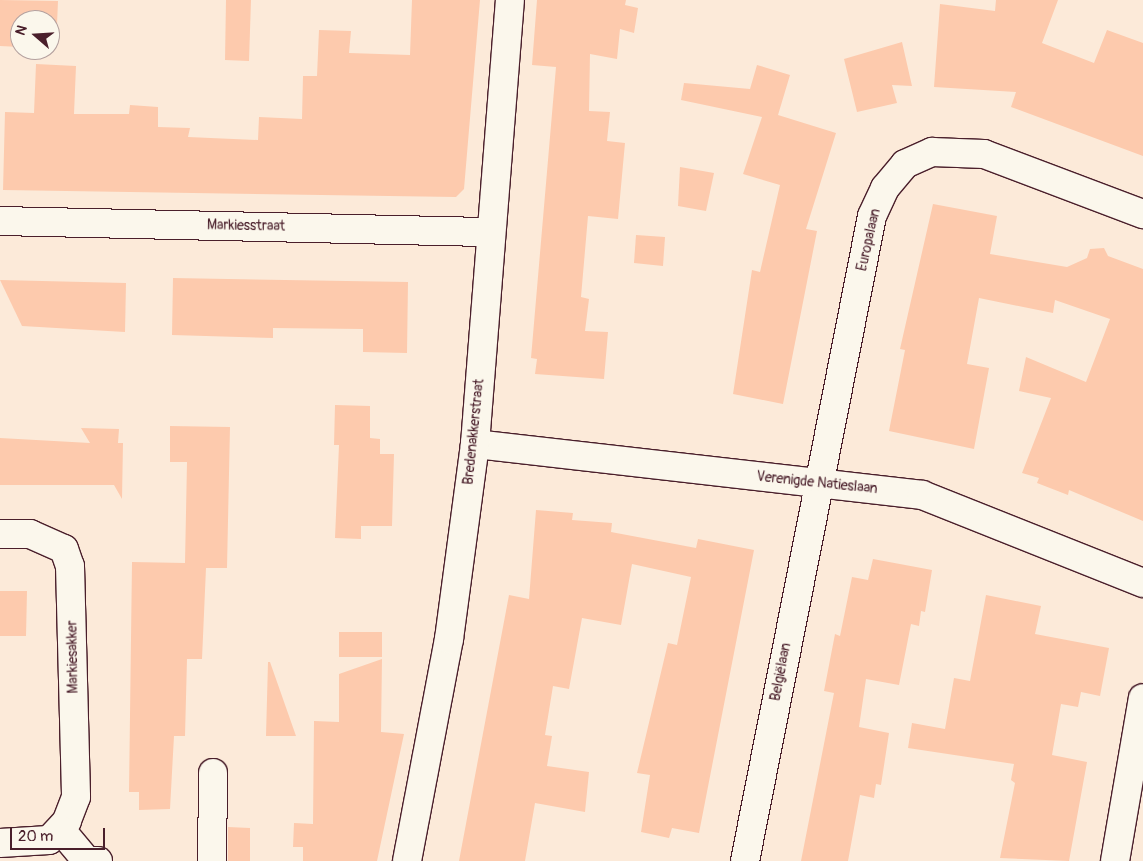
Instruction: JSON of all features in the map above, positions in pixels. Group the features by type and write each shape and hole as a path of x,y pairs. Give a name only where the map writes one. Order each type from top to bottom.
{"street":[{"name":"Bredenakkerstraat","path":"407,861 449,638 475,444 510,0"},
{"name":"Europalaan","path":"818,483 872,216 885,188 905,164 932,152 984,154 1143,214"},
{"name":"Markiesstraat","path":"0,221 491,232"},
{"name":"Verenigde Natieslaan","path":"475,444 922,495 1143,583"},
{"name":"Belgiëlaan","path":"744,861 818,483"},
{"name":"Markiesakker","path":"0,534 30,534 64,548 70,566 76,797 61,830"},
{"path":"1115,861 1143,698"},
{"path":"212,861 213,772"},
{"path":"0,843 37,843 61,830 87,861 98,861"}],"building":[{"path":"0,0 58,1 58,10 10,10 10,46 0,46"},
{"path":"226,0 251,0 249,61 225,60"},
{"path":"412,0 480,0 464,189 456,197 3,190 5,112 34,113 36,64 76,66 74,114 129,114 130,105 158,107 158,127 190,128 188,137 258,140 259,117 302,119 303,76 317,76 319,30 351,31 349,53 410,55"},
{"path":"537,0 626,0 625,5 638,8 634,33 620,29 617,59 590,54 589,111 610,112 607,141 625,143 618,219 588,216 581,297 589,299 585,331 608,332 604,379 535,374 537,359 531,358 556,67 532,65"},
{"path":"996,0 1058,0 1042,43 1094,63 1107,30 1143,43 1143,156 1011,107 1016,92 934,87 940,4 995,11"},
{"path":"902,42 912,86 892,85 897,103 857,112 844,59"},
{"path":"757,65 790,75 778,115 836,133 806,229 817,231 783,404 733,394 752,270 760,272 780,185 743,174 762,117 681,100 684,83 750,89"},
{"path":"680,167 714,173 706,211 678,206"},
{"path":"933,204 997,216 990,254 1067,267 1087,258 1090,249 1104,248 1108,256 1143,269 1143,521 1069,490 1068,495 1037,483 1039,478 1022,473 1051,398 1019,391 1026,357 1086,382 1110,319 1055,300 1053,313 979,298 967,364 989,368 974,449 889,431 905,350 900,349"},
{"path":"636,235 665,237 663,266 634,263"},
{"path":"173,278 408,282 407,353 363,352 363,329 273,328 273,338 172,335"},
{"path":"0,280 126,283 125,332 22,326"},
{"path":"335,405 370,406 370,438 380,439 380,454 394,454 392,526 361,526 361,539 335,538 339,445 334,445"},
{"path":"170,426 230,427 227,568 206,568 202,659 187,659 185,736 174,736 170,809 139,810 139,792 129,792 132,562 185,563 187,462 170,462"},
{"path":"81,428 119,429 118,443 123,443 122,499 114,485 0,485 0,438 90,443"},
{"path":"536,510 573,513 572,520 612,523 611,532 696,548 698,539 754,550 699,833 672,828 669,838 641,832 650,775 637,773 668,643 677,645 691,577 632,564 621,625 582,618 569,689 553,686 545,735 552,736 547,766 589,772 585,812 535,803 525,861 459,861 509,595 529,599"},
{"path":"873,559 932,570 925,612 921,611 919,626 911,624 899,685 866,679 859,727 889,733 881,785 876,784 874,798 860,795 848,861 801,861 834,693 824,691 835,634 840,636 852,577 868,580"},
{"path":"0,591 27,591 26,636 0,636"},
{"path":"986,595 1041,606 1035,634 1109,648 1100,696 1081,692 1078,707 1061,704 1052,755 1087,762 1069,861 1000,858 1015,783 1011,780 1014,764 908,748 912,723 945,729 954,678 970,681"},
{"path":"339,632 382,632 382,657 339,657"},
{"path":"382,659 381,732 404,734 377,861 303,861 303,847 293,847 294,823 313,824 314,721 339,722 339,674"},
{"path":"268,662 270,662 296,736 266,736"},
{"path":"228,827 250,828 250,861 228,861"}]}
